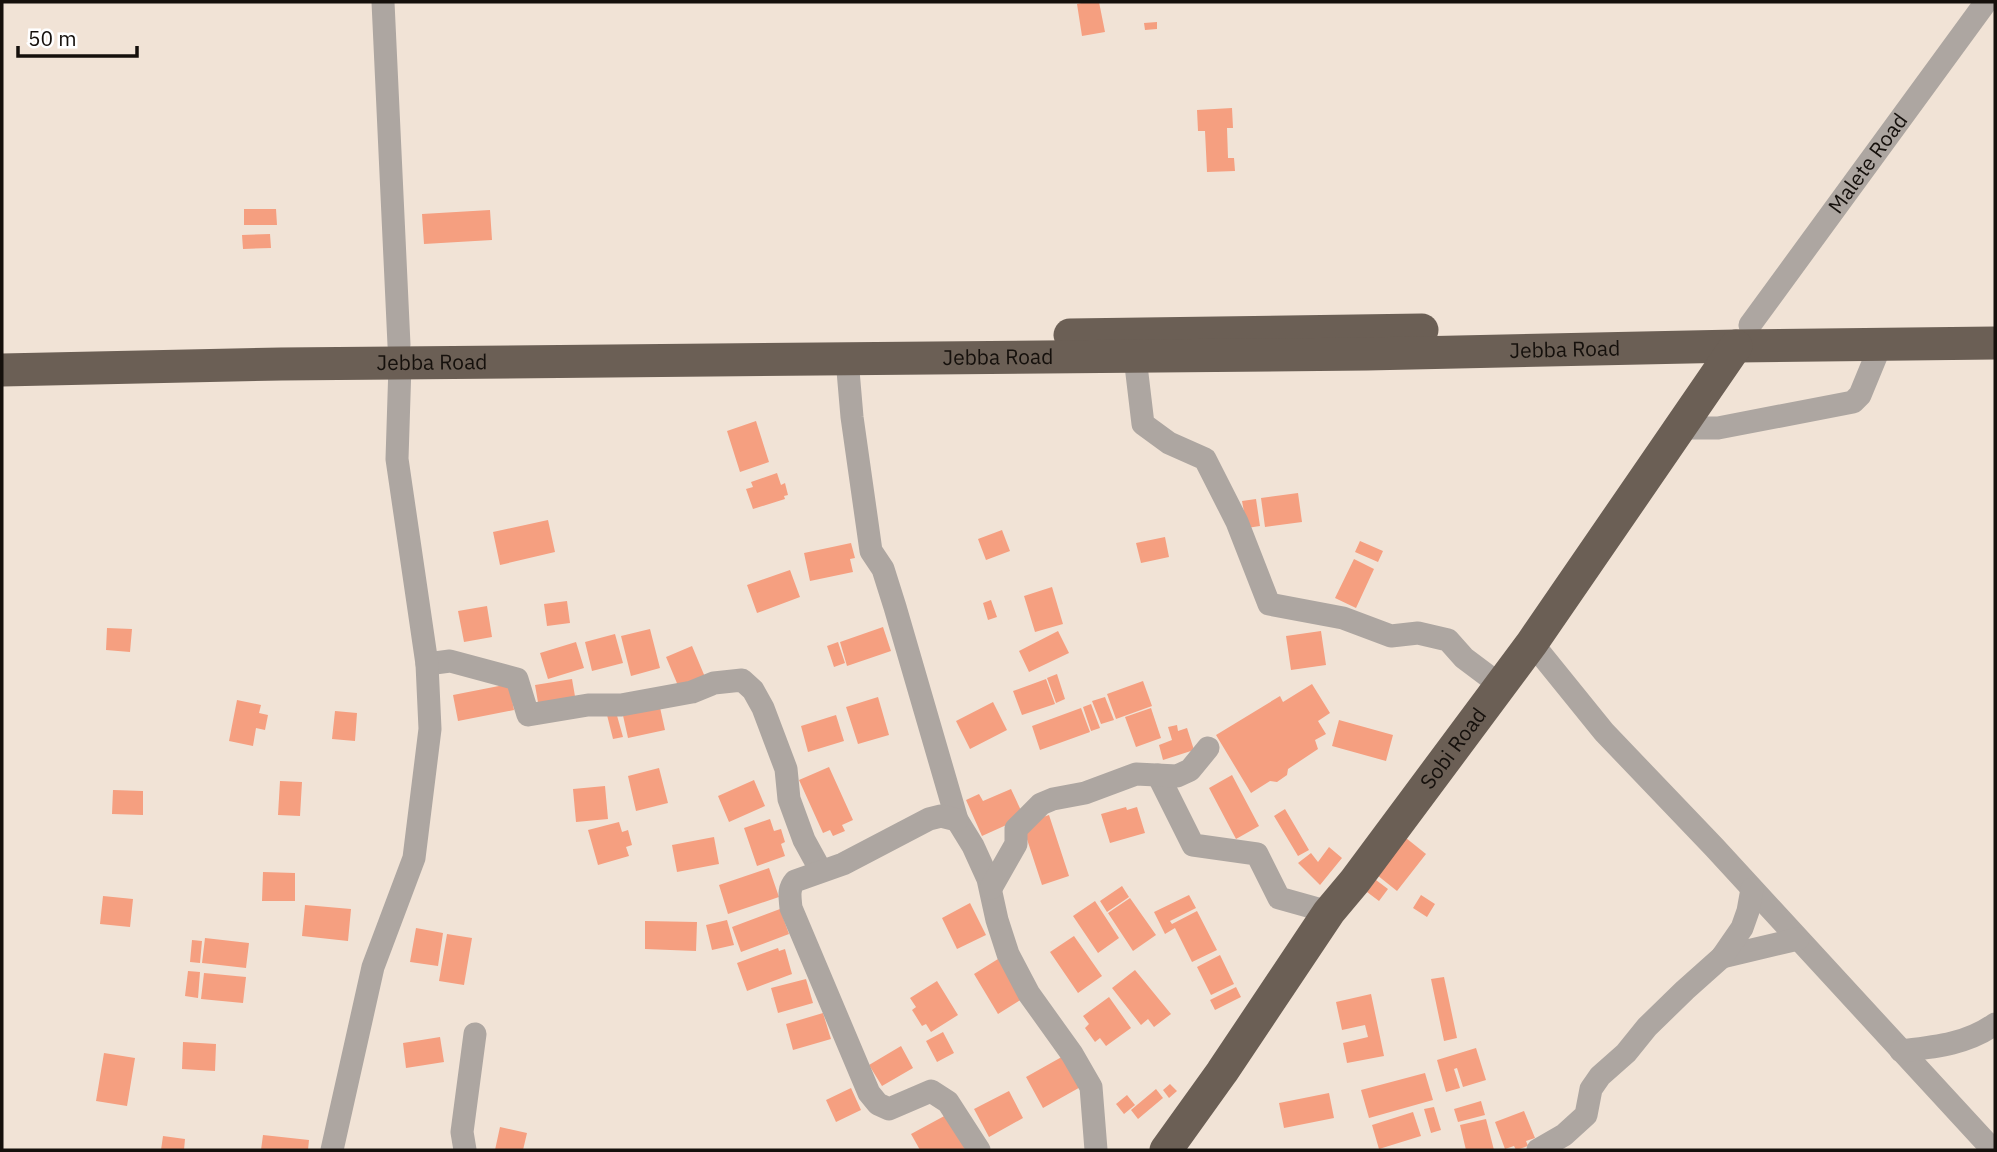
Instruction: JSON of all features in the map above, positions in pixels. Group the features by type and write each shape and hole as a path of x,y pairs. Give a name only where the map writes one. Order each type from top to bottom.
{"highway":[{"path":"2,351 400,355 1743,335 1995,323"},
{"name":"Jebba Road","path":"2,370 281,364 400,355 847,359 1367,355 1743,335 1881,344 1995,343"},
{"name":"Sobi Road","path":"1166,1150 1222,1072 1329,912 1532,643 1743,335"}],"street":[{"path":"332,1150 373,967 414,858 430,729 427,664 397,458 400,355 383,2"},
{"name":"Malete Road","path":"1743,335 1986,2"},
{"path":"1679,428 1718,428 1853,402 1860,395 1881,344"},
{"path":"1135,357 1143,424 1169,443 1205,459 1237,522 1269,604 1343,618 1391,636 1418,633 1448,640 1464,658 1500,685"},
{"path":"847,359 852,417 871,551 883,569 957,820 979,858 991,888 997,920 1008,954 1030,994 1072,1054 1091,1087 1096,1150"},
{"path":"1532,643 1604,732 1993,1150"},
{"path":"427,664 450,661 517,680 528,715 589,705 621,705 692,692 714,683 742,680 753,690 763,708 786,769 789,799 804,840 821,871"},
{"path":"991,888 1016,844 1017,829 1041,804 1085,793 1136,774 1177,776 1190,770 1208,748"},
{"path":"1158,775 1194,845 1256,854 1279,898 1329,912"},
{"path":"957,820 941,816 929,819 843,864 795,881 790,886 791,908 869,1093 878,1104 889,1109 930,1091 948,1102 979,1150"},
{"path":"1538,1150 1564,1135 1586,1115 1591,1089 1600,1076 1626,1053 1647,1027 1722,957 1742,928 1752,889"},
{"path":"1722,957 1798,939"},
{"path":"1902,1051 1967,1040 1995,1024"},
{"path":"465,1150 462,1132 475,1034"}],"building":[{"path":"1099,2 1105,32 1082,36 1077,4"},
{"path":"1157,22 1157,29 1145,30 1144,23"},
{"path":"1232,108 1233,128 1227,128 1228,158 1234,158 1235,171 1207,172 1205,131 1198,131 1197,110"},
{"path":"244,209 276,209 277,225 244,225"},
{"path":"490,210 492,240 424,244 422,214"},
{"path":"270,234 271,248 243,249 242,235"},
{"path":"756,421 769,462 740,472 727,431"},
{"path":"777,473 781,485 785,483 788,495 784,496 785,499 753,509 746,489 753,487 751,482"},
{"path":"1298,493 1302,522 1265,527 1261,498"},
{"path":"1256,499 1260,526 1247,528 1242,501"},
{"path":"548,520 555,552 500,565 493,532"},
{"path":"1002,530 1010,551 986,560 978,539"},
{"path":"1165,537 1169,557 1141,563 1136,543"},
{"path":"1360,541 1383,551 1378,562 1355,552"},
{"path":"851,543 855,558 850,559 853,572 810,581 804,553"},
{"path":"1354,559 1374,569 1356,608 1335,598"},
{"path":"790,570 800,597 757,613 747,585"},
{"path":"1052,587 1063,624 1035,632 1024,596"},
{"path":"991,600 997,617 988,620 983,603"},
{"path":"567,601 570,623 547,626 544,604"},
{"path":"487,606 492,637 464,642 458,611"},
{"path":"883,627 891,651 847,666 840,642"},
{"path":"107,628 132,629 130,652 106,650"},
{"path":"650,629 660,668 631,676 621,636"},
{"path":"1058,631 1069,653 1029,672 1019,651"},
{"path":"1321,631 1326,665 1291,670 1286,636"},
{"path":"615,634 623,663 592,671 585,642"},
{"path":"576,642 584,668 548,679 540,653"},
{"path":"838,642 845,663 834,667 827,646"},
{"path":"692,646 705,677 679,688 666,657"},
{"path":"1057,674 1065,699 1056,703 1047,678"},
{"path":"572,679 576,702 539,708 535,685"},
{"path":"1046,679 1055,704 1022,715 1013,691"},
{"path":"1143,681 1152,706 1116,719 1107,694"},
{"path":"509,684 514,710 458,721 453,695"},
{"path":"1312,684 1330,713 1318,721 1326,734 1315,740 1318,749 1288,769 1287,775 1277,782 1270,781 1251,793 1216,735 1280,696 1283,702"},
{"path":"878,697 889,735 858,744 846,707"},
{"path":"1105,697 1114,720 1101,724 1092,701"},
{"path":"237,700 261,705 259,713 268,715 265,730 256,728 253,746 229,741"},
{"path":"993,702 1007,730 970,749 956,721"},
{"path":"659,703 665,730 628,738 622,711"},
{"path":"1091,704 1100,728 1091,731 1083,707"},
{"path":"1081,708 1090,732 1040,750 1032,726"},
{"path":"1151,708 1161,738 1136,747 1125,717"},
{"path":"335,711 357,713 355,741 332,739"},
{"path":"616,712 623,737 613,739 607,715"},
{"path":"836,715 844,741 808,752 801,726"},
{"path":"1339,720 1393,735 1386,761 1332,746"},
{"path":"1177,725 1178,731 1187,728 1194,750 1163,760 1159,745 1172,740 1168,727"},
{"path":"829,767 853,820 842,825 845,831 833,836 830,830 823,833 799,780"},
{"path":"659,768 668,803 636,811 628,776"},
{"path":"1232,775 1259,826 1236,839 1209,788"},
{"path":"754,780 765,806 729,822 718,796"},
{"path":"280,781 302,782 300,816 278,815"},
{"path":"605,786 608,819 576,822 573,789"},
{"path":"1011,789 1024,817 982,836 966,800 979,794 983,801"},
{"path":"113,790 143,791 143,815 112,814"},
{"path":"1126,807 1127,810 1137,807 1145,833 1110,843 1101,814"},
{"path":"1285,809 1309,850 1298,856 1274,816"},
{"path":"1049,815 1069,876 1042,885 1022,824"},
{"path":"770,819 774,831 781,829 785,842 781,844 785,856 757,866 744,828"},
{"path":"619,822 622,832 628,830 632,845 626,847 629,856 598,865 588,830"},
{"path":"714,837 719,864 677,872 672,845"},
{"path":"1406,838 1426,854 1397,891 1377,875"},
{"path":"1329,847 1342,858 1320,885 1298,863 1311,853 1318,862"},
{"path":"769,868 779,897 728,914 719,885"},
{"path":"263,872 295,873 295,901 262,901"},
{"path":"1376,880 1388,889 1379,901 1367,892"},
{"path":"1122,886 1129,897 1107,912 1100,901"},
{"path":"1189,895 1196,908 1170,921 1172,924 1197,911 1217,950 1192,962 1175,928 1165,934 1154,912"},
{"path":"1421,895 1435,904 1427,917 1413,908"},
{"path":"103,896 133,899 130,927 100,924"},
{"path":"1130,898 1156,935 1133,951 1108,913"},
{"path":"1095,901 1119,938 1098,953 1073,916"},
{"path":"970,903 986,935 957,949 942,918"},
{"path":"305,905 351,909 348,941 302,936"},
{"path":"780,909 789,934 741,952 732,927"},
{"path":"727,920 734,945 712,950 706,925"},
{"path":"645,921 697,922 696,951 645,949"},
{"path":"416,928 443,933 438,966 410,962"},
{"path":"447,934 472,938 464,985 439,981"},
{"path":"1074,936 1102,976 1078,993 1050,952"},
{"path":"205,938 249,943 246,968 202,963"},
{"path":"192,940 202,941 200,963 190,962"},
{"path":"778,948 779,951 785,949 792,974 747,991 737,963"},
{"path":"1220,955 1234,984 1211,995 1197,967"},
{"path":"998,959 1022,999 998,1014 974,974"},
{"path":"1135,970 1171,1014 1154,1027 1148,1019 1141,1025 1112,988"},
{"path":"188,971 200,972 198,998 185,996"},
{"path":"204,973 246,977 243,1003 201,999"},
{"path":"1444,977 1457,1038 1444,1041 1431,979"},
{"path":"806,979 813,1003 778,1013 771,988"},
{"path":"937,981 958,1015 931,1032 926,1024 922,1026 912,1010 916,1007 910,998"},
{"path":"1236,987 1241,997 1215,1010 1210,1000"},
{"path":"1371,994 1384,1056 1347,1063 1343,1043 1368,1037 1365,1025 1342,1030 1336,1002"},
{"path":"1109,997 1131,1028 1106,1046 1100,1038 1095,1042 1085,1028 1089,1024 1083,1016"},
{"path":"823,1013 831,1039 793,1050 786,1024"},
{"path":"943,1032 954,1053 937,1062 926,1041"},
{"path":"440,1037 444,1062 406,1068 403,1043"},
{"path":"183,1042 216,1044 215,1071 182,1069"},
{"path":"901,1046 913,1068 882,1086 869,1065"},
{"path":"1476,1048 1486,1080 1463,1087 1457,1068 1454,1069 1460,1088 1446,1092 1437,1060"},
{"path":"104,1053 135,1058 127,1106 96,1101"},
{"path":"1067,1054 1084,1085 1043,1108 1026,1077"},
{"path":"1425,1073 1433,1100 1369,1118 1361,1090"},
{"path":"1170,1084 1177,1091 1169,1098 1163,1090"},
{"path":"851,1088 861,1110 836,1122 826,1100"},
{"path":"1156,1089 1163,1098 1138,1119 1131,1110"},
{"path":"1009,1091 1023,1118 989,1137 974,1109"},
{"path":"1329,1093 1334,1118 1284,1128 1279,1103"},
{"path":"1127,1095 1135,1105 1124,1114 1116,1104"},
{"path":"1481,1101 1485,1115 1458,1122 1454,1109"},
{"path":"1434,1107 1441,1130 1431,1133 1424,1109"},
{"path":"1524,1111 1535,1138 1526,1141 1528,1146 1516,1150 1514,1146 1505,1149 1495,1122"},
{"path":"1413,1112 1421,1136 1379,1149 1372,1125"},
{"path":"948,1114 966,1148 920,1150 911,1134"},
{"path":"1486,1119 1494,1150 1466,1150 1460,1125"},
{"path":"500,1127 527,1133 523,1150 495,1150"},
{"path":"263,1135 309,1140 308,1150 261,1150"},
{"path":"163,1136 185,1139 184,1150 161,1150"}]}
